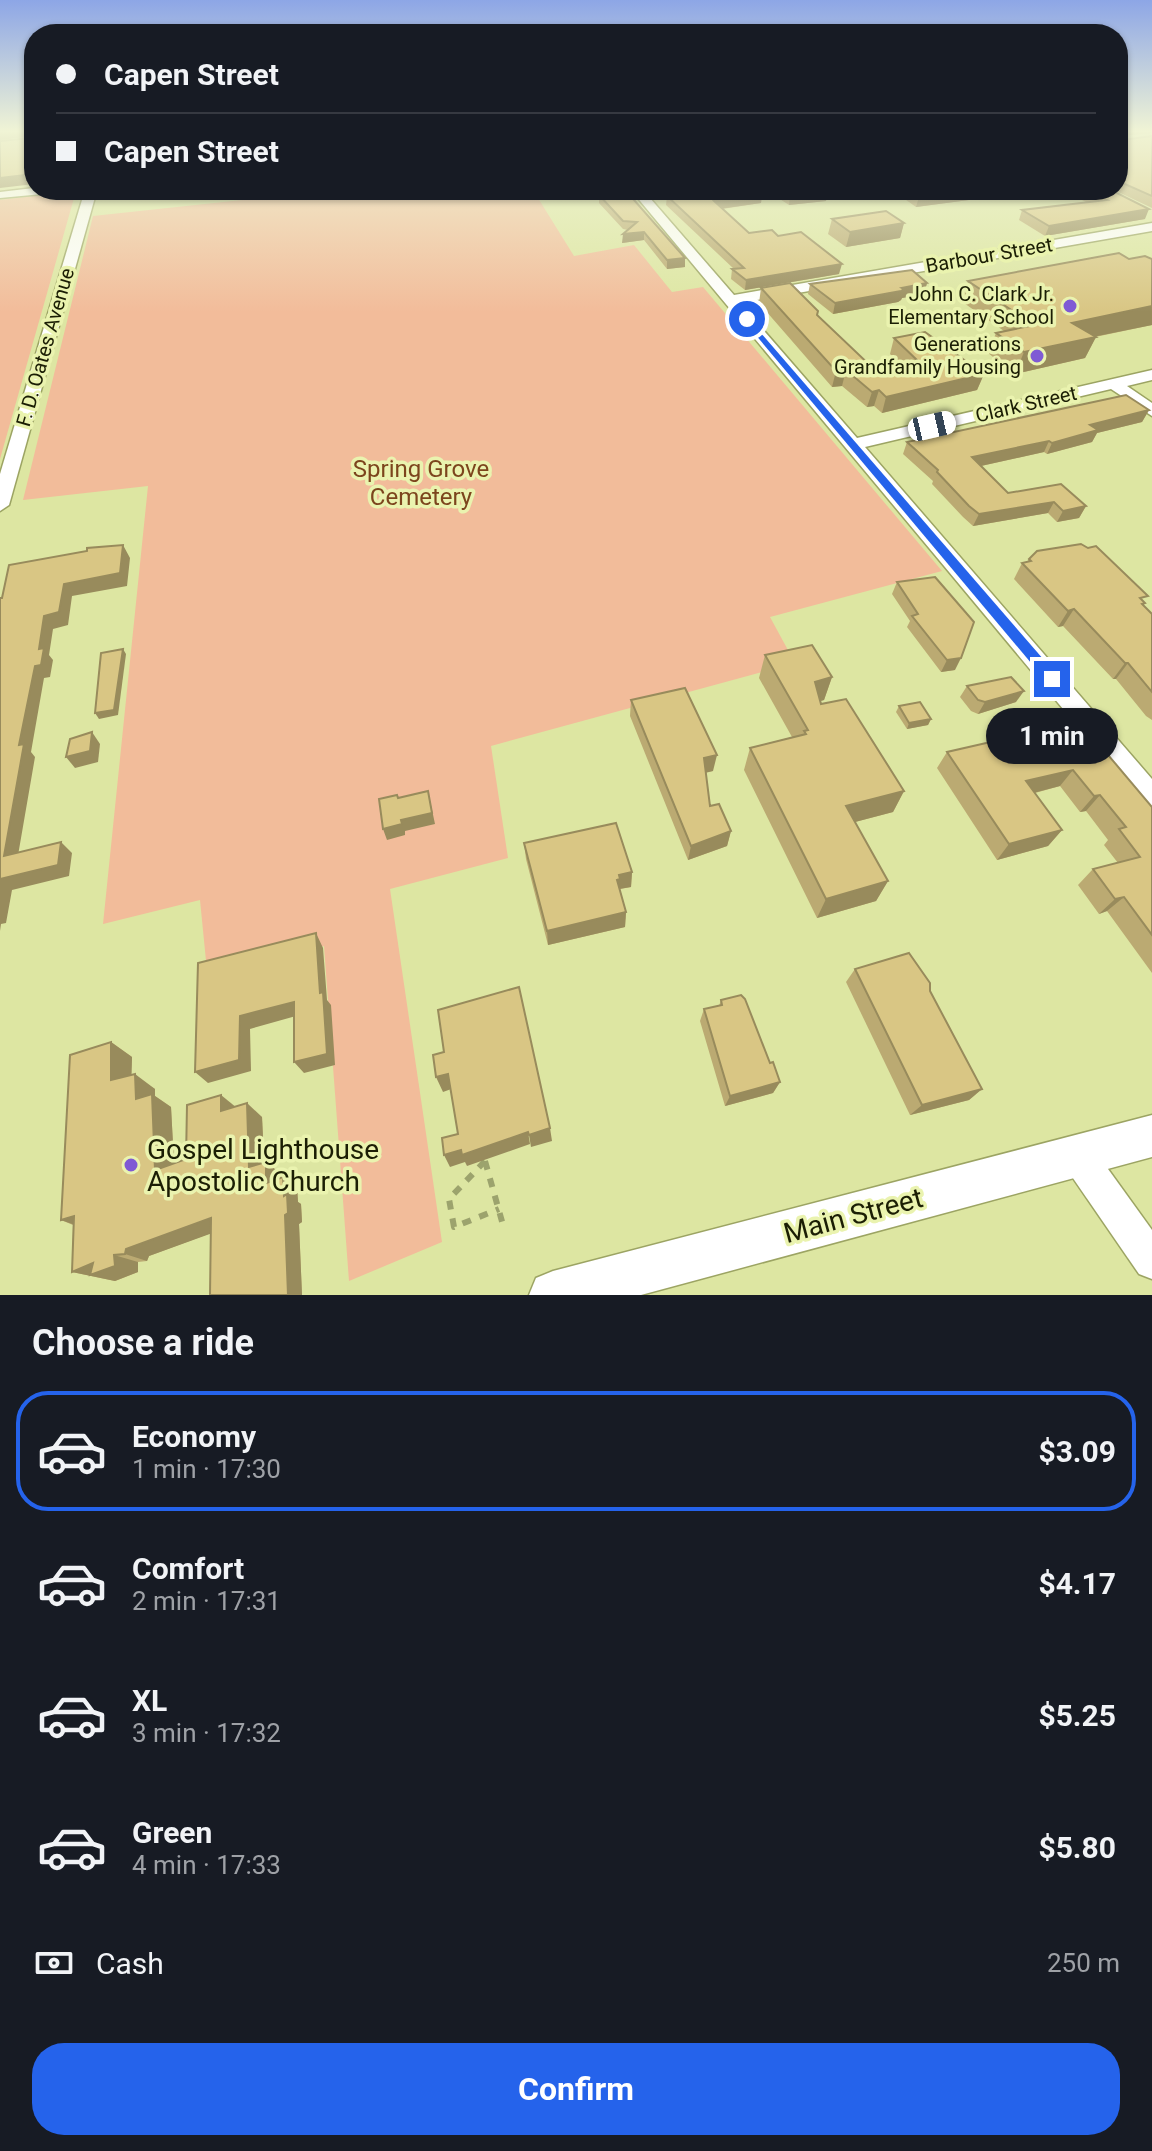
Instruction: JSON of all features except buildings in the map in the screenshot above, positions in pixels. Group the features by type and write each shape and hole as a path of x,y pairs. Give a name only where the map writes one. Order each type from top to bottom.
{"main road":[{"name":"Main Street","path":"553,1295 1152,1136"}],"street":[{"path":"0,195 24,193"},
{"name":"F. D. Oates Avenue","path":"0,505 88,200"},
{"path":"649,200 1152,797"},
{"name":"Barbour Street","path":"731,300 1152,227"},
{"name":"Clark Street","path":"854,444 1152,375"},
{"path":"1114,384 1152,411"},
{"path":"1078,1156 1152,1261"}],"path":[{"path":"499,1209 454,1227 449,1199 485,1161 499,1209 503,1225"}],"green space":[{"path":"24,197 24,200 73,200 0,459 0,200"},
{"name":"Spring Grove Cemetery","path":"242,200 539,200 574,256 634,245 672,292 703,287 942,571 770,617 795,663 491,746 508,858 390,889 442,1242 349,1281 324,946 208,981 200,900 103,924 148,486 23,500 93,216"}],"place":[{"name":"John C. Clark Jr. Elementary School","path":"1070,306"},
{"name":"Generations Grandfamily Housing","path":"1037,356"},
{"name":"Gospel Lighthouse Apostolic Church","path":"131,1165"}],"route":[{"path":"747,319 1052,679"}]}
